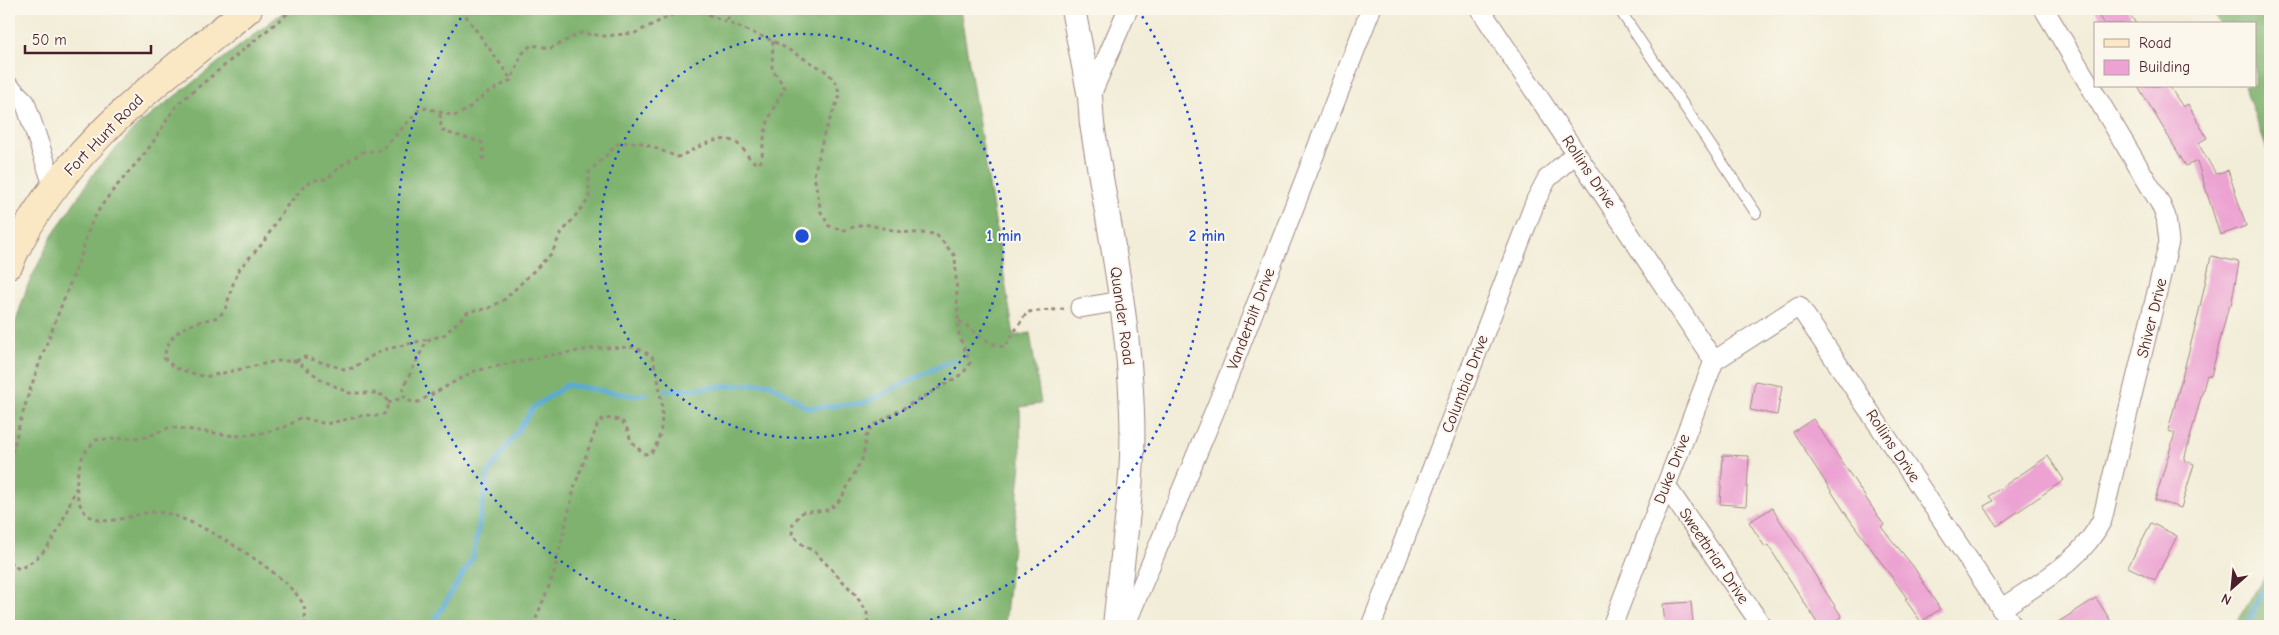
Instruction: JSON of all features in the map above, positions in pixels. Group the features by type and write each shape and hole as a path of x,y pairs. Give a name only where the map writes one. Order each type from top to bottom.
{"main road":[{"name":"Fort Hunt Road","path":"9,264 34,218 54,188 125,109 248,9"}],"street":[{"name":"Quander Road","path":"1073,9 1090,97 1092,124 1126,334 1132,411 1132,455 1115,626"},
{"path":"1090,97 1128,9"},
{"name":"Vanderbilt Drive","path":"1125,626 1218,403 1371,9"},
{"name":"Rollins Drive","path":"1480,9 1714,361 1799,306 2013,626"},
{"name":"Shiver Drive","path":"2001,609 2081,552 2093,537 2102,520 2169,242 2166,217 2160,203 2044,9"},
{"path":"9,86 22,97 28,108 54,188"},
{"name":"Columbia Drive","path":"1371,626 1536,200 1547,179 1576,153"},
{"path":"1080,308 1121,301"},
{"name":"Duke Drive","path":"1612,626 1714,361"},
{"name":"Sweetbriar Drive","path":"1666,486 1762,626"}],"lane":[{"path":"1619,9 1756,213"}],"path":[{"path":"9,468 15,438 30,390 83,250 87,230 96,214 145,153 168,116 180,102 293,9"},
{"path":"461,9 511,80"},
{"path":"773,41 772,69 785,88 770,112 764,133 762,160 758,164 750,160 743,148 732,141 718,139 678,157 640,142 619,143 589,172 589,199 560,235 552,253 504,300 487,309 469,311 444,335 387,349 353,368 344,368 304,357 296,361 277,361 205,377 175,368 164,358 166,345 178,331 194,322 219,317 226,307 232,284 240,268 263,244 285,208 306,184 314,180 327,179 340,166 363,152 382,150 419,110 426,108 440,114 454,116 465,111 486,93 511,80 522,54 532,45 551,48 581,33 604,36 635,33 678,12 695,9 727,20 773,41 824,70 835,80 840,95 824,134 814,174 822,212 830,226 844,230 864,224 902,232 936,234 954,256 959,336 970,363 964,372 871,427 866,437 863,457 841,499 829,510 803,512 793,523 792,535 803,545 815,552 856,594 867,612 868,626"},
{"path":"727,20 735,9"},
{"path":"440,114 440,128 445,132 481,142 483,145 483,161"},
{"path":"958,321 975,330 987,342 1004,348 1027,312 1080,308"},
{"path":"430,339 424,346 404,386 402,393 408,401 418,402 474,370 550,355 597,348 635,347 652,356 660,382 661,406 657,446 651,453 644,454 630,441 626,426 621,420 603,418 597,426 574,486 553,576 533,626"},
{"path":"9,562 19,569 35,562 56,537 76,488 84,455 96,440 147,437 170,427 236,436 263,433 288,426 302,417 326,424 365,415 379,416 386,412 388,403 386,398 377,393 349,393 322,380 296,361"},
{"path":"388,403 404,397"},
{"path":"76,488 81,508 90,517 104,521 158,512 202,526 286,584 304,607 305,626"}],"green space":[{"path":"287,9 960,9 1014,336 1030,333 1041,404 1020,407 1021,463 1005,626 9,626 9,343 27,287 52,236 96,170 138,125"},
{"path":"2211,9 2270,9 2270,158 2245,88 2256,88 2256,22 2218,22"},
{"path":"2270,567 2270,626 2235,626"}],"building":[{"path":"2094,9 2127,9 2135,22 2103,22"},
{"path":"2139,88 2170,88 2183,107 2188,104 2207,138 2198,143 2216,174 2228,170 2246,226 2220,235 2197,161 2186,166"},
{"path":"2211,256 2239,262 2231,306 2229,305 2211,376 2207,375 2184,460 2194,464 2181,508 2155,500 2175,433 2168,431 2198,316"},
{"path":"1755,381 1782,386 1777,415 1750,410"},
{"path":"1813,419 1884,525 1881,527 1913,566 1940,609 1921,622 1905,599 1907,598 1848,517 1793,432"},
{"path":"1723,455 1749,456 1746,506 1720,504"},
{"path":"2048,456 2064,480 1997,526 1984,506 1993,501 1989,496"},
{"path":"1772,508 1842,617 1829,626 1819,626 1768,545 1765,547 1749,522"},
{"path":"2151,523 2177,536 2155,580 2128,567"},
{"path":"2096,598 2114,626 2052,626"},
{"path":"1691,602 1693,623 1665,626 1663,604"}],"waterway":[{"path":"665,391 769,383 808,408 864,403 953,360"},
{"path":"431,626 473,557 488,474 534,407 567,385 634,396 647,394"},
{"path":"2247,626 2270,575"}]}
